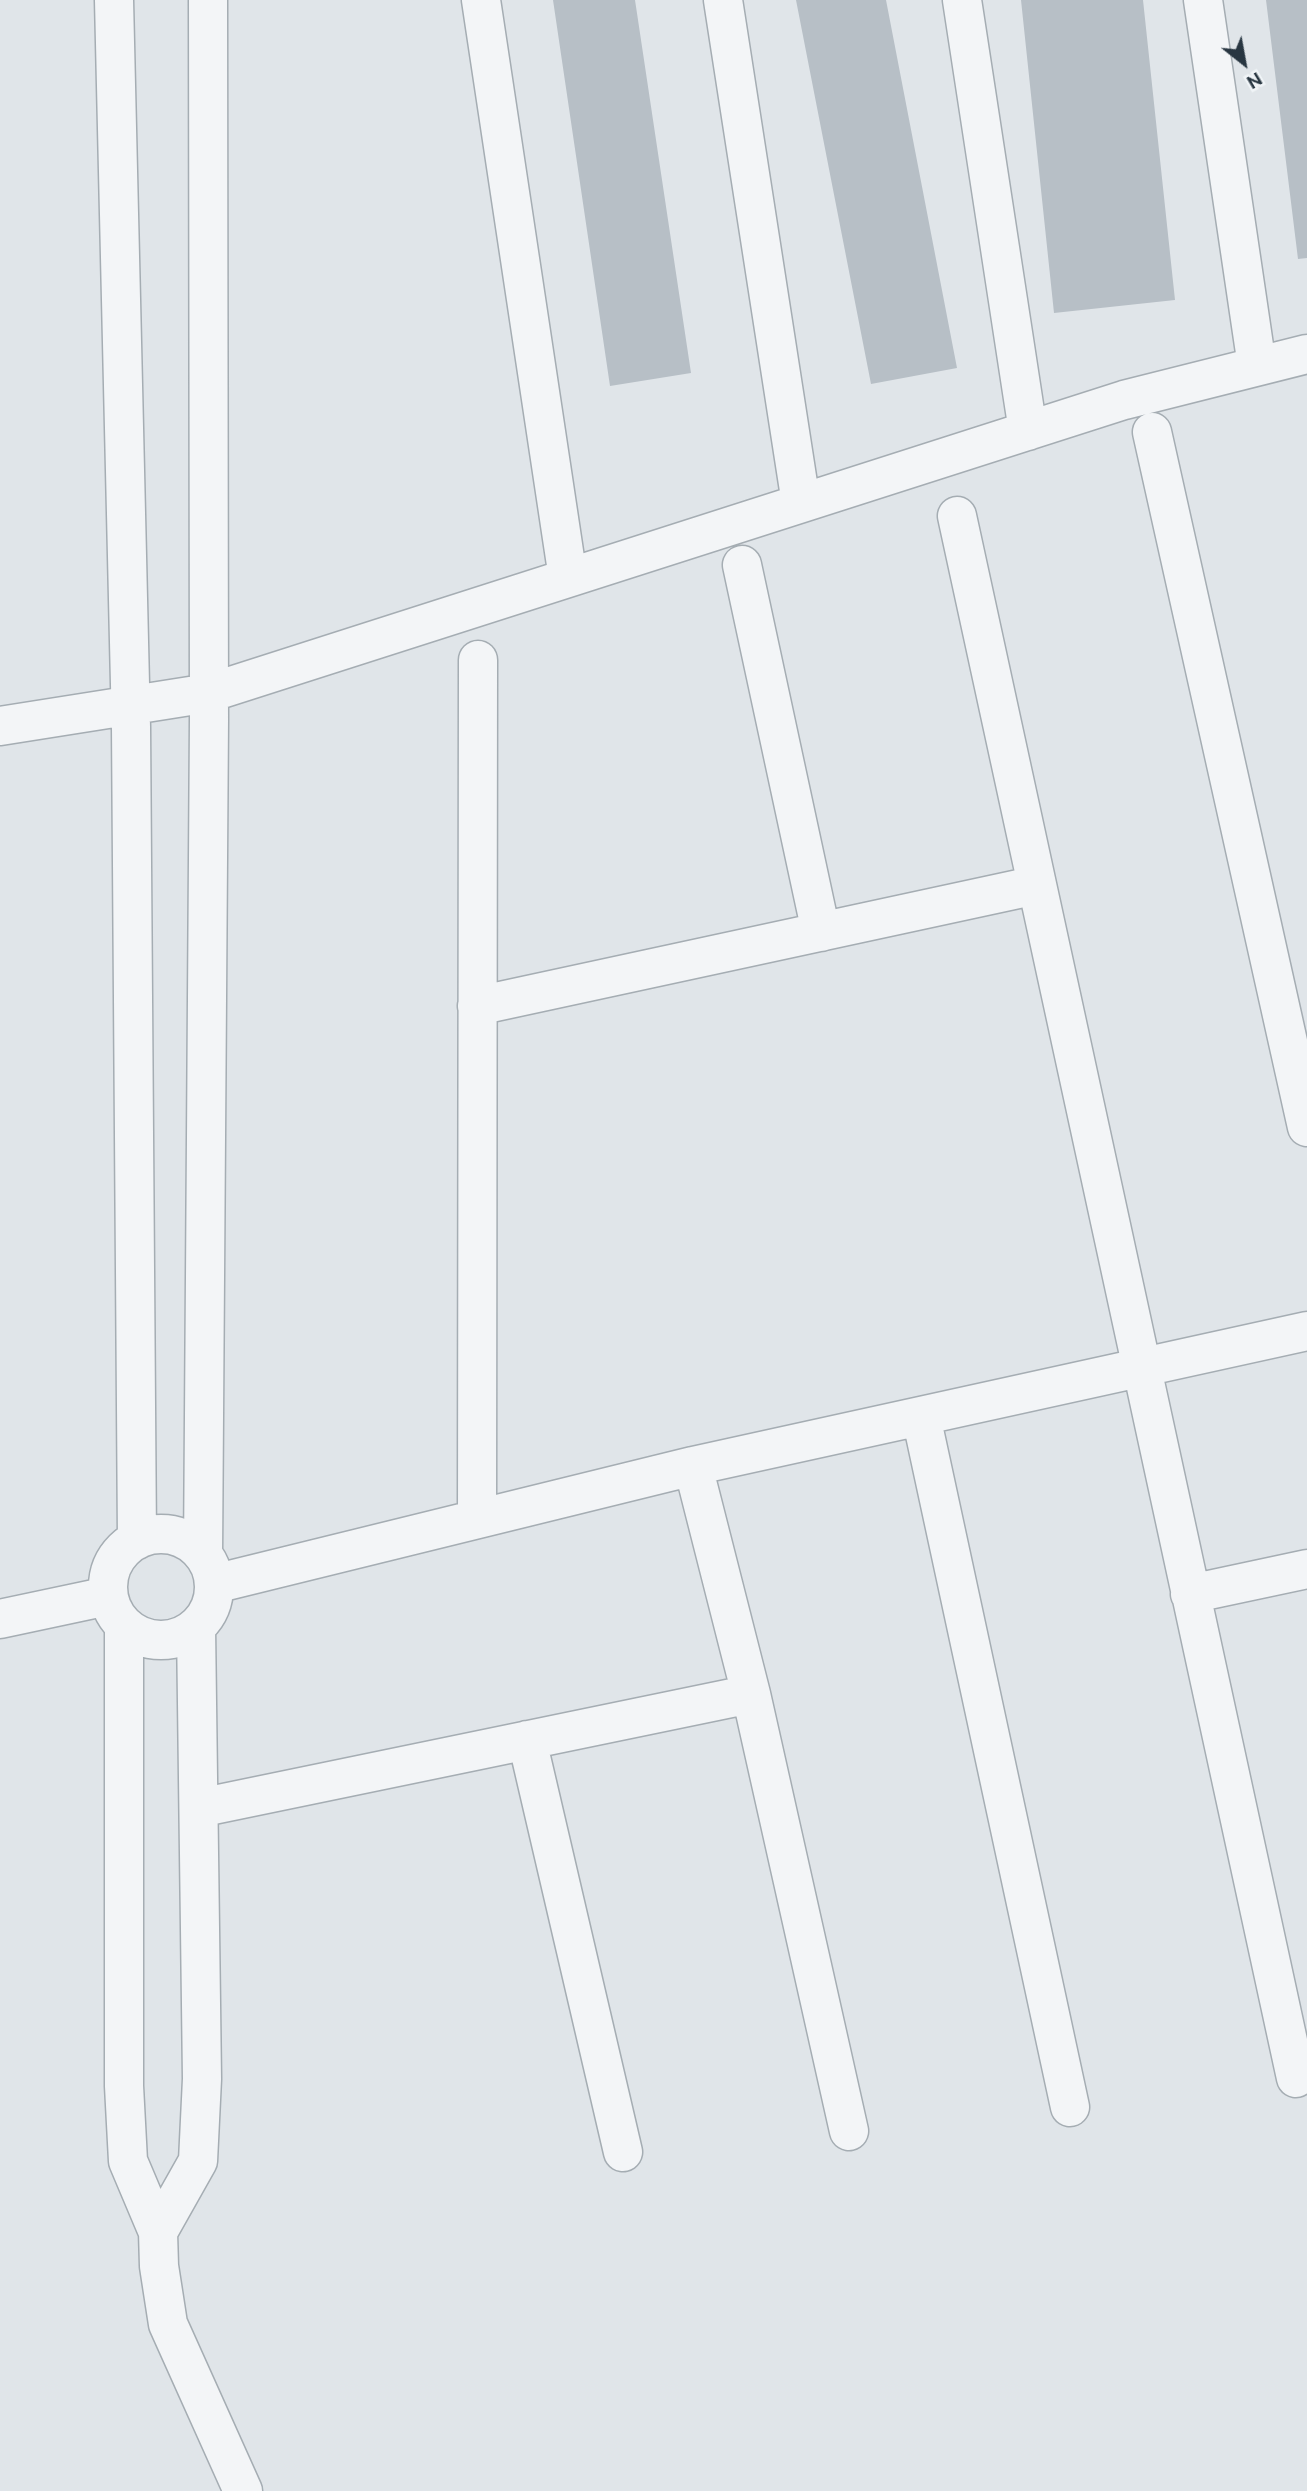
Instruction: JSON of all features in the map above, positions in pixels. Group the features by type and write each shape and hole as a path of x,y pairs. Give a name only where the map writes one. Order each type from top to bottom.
{"street":[{"path":"114,0 131,705 137,1540"},
{"path":"0,1619 116,1611 152,1640 183,1636 196,1628 207,1615 208,0"},
{"path":"481,0 568,578"},
{"path":"723,0 801,503"},
{"path":"962,0 1028,431"},
{"path":"1203,0 1257,366"},
{"path":"0,726 209,693 1124,400 1307,354"},
{"path":"1152,432 1307,1127"},
{"path":"957,516 1296,2078"},
{"path":"742,565 821,932"},
{"path":"477,1519 478,660"},
{"path":"477,1006 1037,885"},
{"path":"208,1569 477,1519 693,1466 1307,1331"},
{"path":"921,1416 1070,2106"},
{"path":"693,1466 751,1694 849,2131"},
{"path":"208,1569 190,1542 173,1535 154,1535 137,1540 123,1550 113,1563 108,1580 116,1611 124,2086 128,2161 158,2232 159,2266 168,2324 243,2491"},
{"path":"1190,1594 1307,1569"},
{"path":"158,2232 198,2161 202,2078 196,1628"},
{"path":"199,1808 751,1694"},
{"path":"527,1740 623,2152"}],"building":[{"path":"553,0 635,0 691,373 610,386"},
{"path":"796,0 886,0 957,368 871,384"},
{"path":"1021,0 1143,0 1175,300 1054,313"},
{"path":"1266,0 1307,0 1307,258 1298,259"}]}
